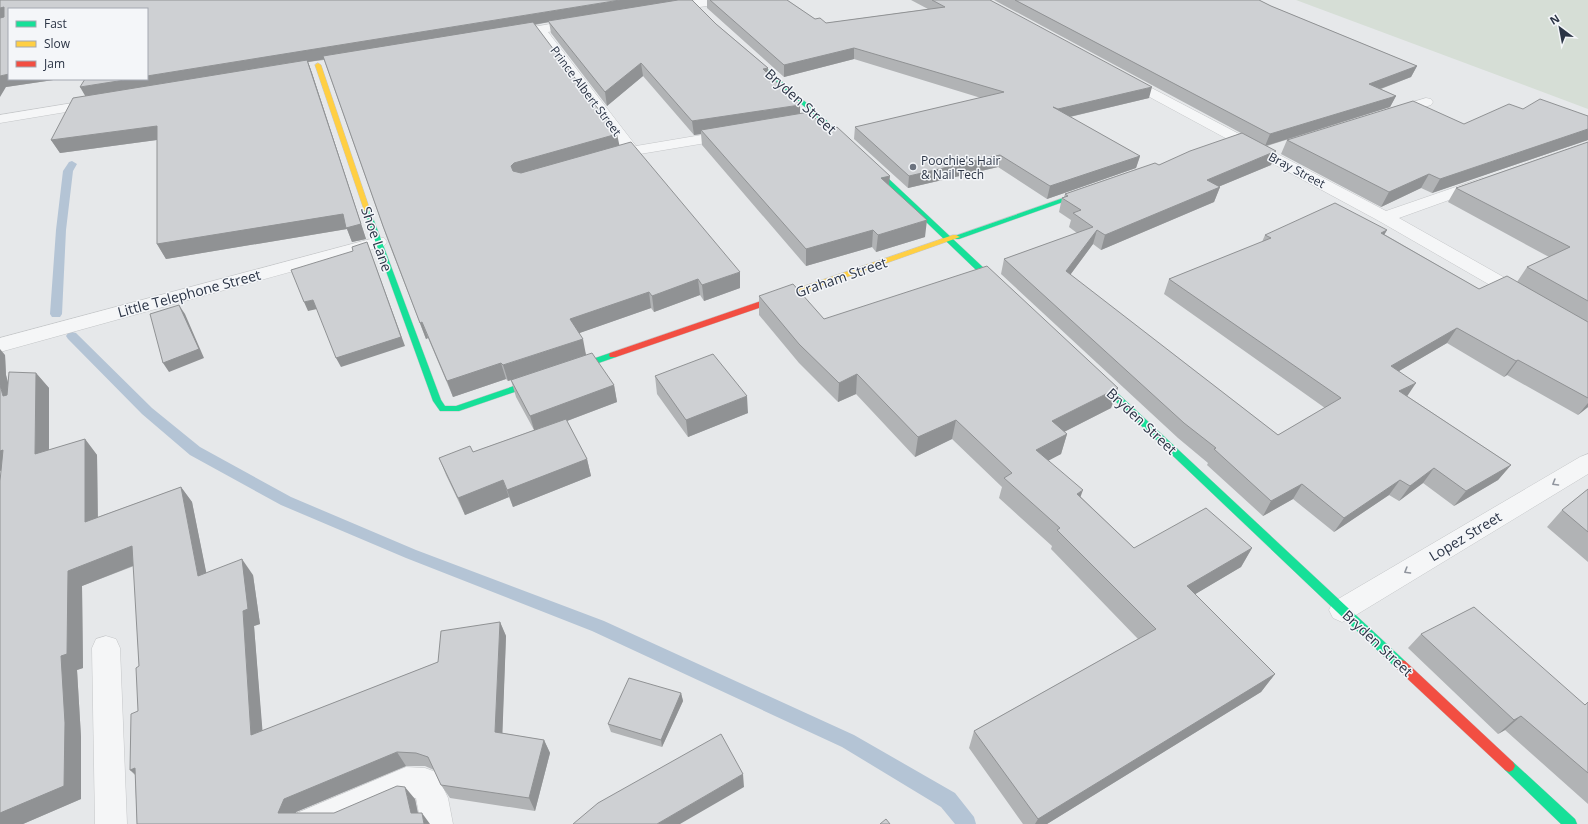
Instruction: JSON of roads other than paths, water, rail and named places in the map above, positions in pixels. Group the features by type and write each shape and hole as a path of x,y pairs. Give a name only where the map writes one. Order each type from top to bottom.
{"street":[{"path":"650,11 697,7 720,0"},
{"path":"500,37 591,21"},
{"name":"Prince Albert Street","path":"540,30 632,151"},
{"name":"Bryden Street","path":"740,48 824,120 1007,294"},
{"path":"303,68 334,63"},
{"name":"Shoe Lane","path":"318,65 378,242 437,402 443,409"},
{"name":"Bray Street","path":"1113,72 1234,141 1264,152 1385,217 1534,302"},
{"path":"0,119 110,101"},
{"path":"1375,118 1426,102"},
{"path":"804,123 824,120"},
{"path":"596,161 632,151 745,132"},
{"path":"1264,152 1287,146"},
{"path":"1385,217 1498,178"},
{"name":"Graham Street","path":"443,409 456,409 1097,188"},
{"name":"Little Telephone Street","path":"0,345 378,242"},
{"name":"Bryden Street","path":"1088,370 1570,824"},
{"name":"Lopez Street","path":"1342,610 1588,463"},
{"path":"106,648 111,824"},
{"path":"308,824 406,782 425,783 432,798 437,824"}],"waterway":[{"path":"56,314 61,230 68,171 72,164"},
{"path":"72,336 147,411 195,451 286,501 411,554 598,626 848,741 948,800 967,824"}],"place":[{"name":"Poochie's Hair & Nail Tech","path":"913,167"}]}
